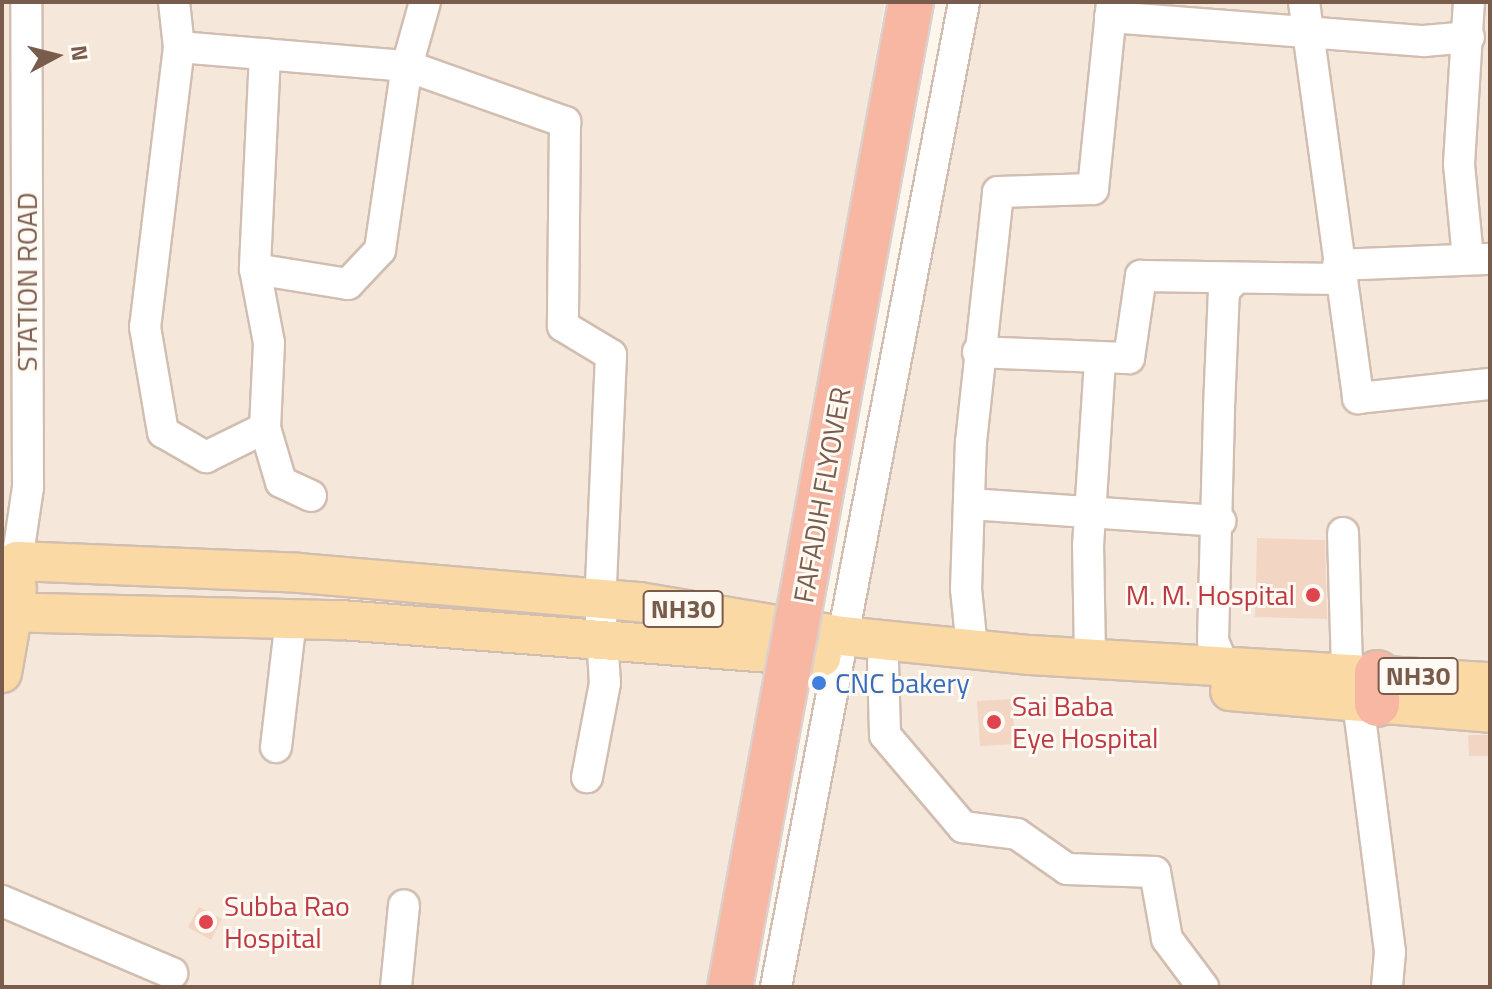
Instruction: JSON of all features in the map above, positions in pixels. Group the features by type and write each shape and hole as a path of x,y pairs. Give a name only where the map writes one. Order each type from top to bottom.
{"highway":[{"name":"FAFADIH FLYOVER","path":"730,987 911,2"},
{"name":"FAFADIH FLYOVER","path":"758,987 938,2"}],"main road":[{"name":"NH30","path":"10,565 299,573 600,602 775,639 840,647 972,648 1224,667 1365,688 1490,713"},
{"path":"2,673 10,610 10,565"},
{"name":"NH30","path":"10,610 291,619 603,640 775,639"},
{"name":"NH30","path":"840,647 883,662 1365,688 1490,682"}],"street":[{"name":"STATION ROAD","path":"10,565 28,487 26,2"},
{"path":"174,2 179,47 145,327 163,432 206,457 265,428"},
{"path":"255,269 348,284 380,250 407,66 425,2"},
{"path":"714,987 775,639 894,2"},
{"path":"776,987 964,2"},
{"path":"1304,2 1358,398 1490,384"},
{"path":"978,352 1100,362 1129,358 1141,276 1235,279 1479,258 1459,164 1469,2"},
{"path":"972,648 966,589 978,352 998,192 1093,189 1111,10 1307,34 1469,37"},
{"path":"179,47 407,66 565,122 563,326 611,355 600,602 605,683 587,777"},
{"path":"265,54 255,269 269,343 265,428 281,482 311,496"},
{"path":"1224,667 1213,641 1220,521 1223,304 1235,279"},
{"path":"1090,657 1088,546 1095,514 1100,362"},
{"path":"970,504 1220,521"},
{"path":"1343,533 1365,688 1390,952 1387,987"},
{"path":"276,747 291,619"},
{"path":"883,662 885,735 963,827 1017,834 1067,869 1155,872 1167,939 1203,987"},
{"path":"2,901 172,973"},
{"path":"396,987 404,905"}],"shaded area":[{"path":"2,2 885,2 725,987 2,987"},
{"path":"973,2 1490,2 1490,987 785,987"}],"building":[{"path":"1257,538 1325,540 1327,619 1255,617"},
{"path":"1012,699 1015,744 980,746 977,701"},
{"path":"1468,735 1490,735 1490,756 1469,756"},
{"path":"199,907 222,919 211,940 188,927"}],"place":[{"name":"M. M. Hospital","path":"1313,595"},
{"name":"CNC bakery","path":"819,683"},
{"name":"Sai Baba Eye Hospital","path":"994,722"},
{"name":"Subba Rao Hospital","path":"206,922"}]}
